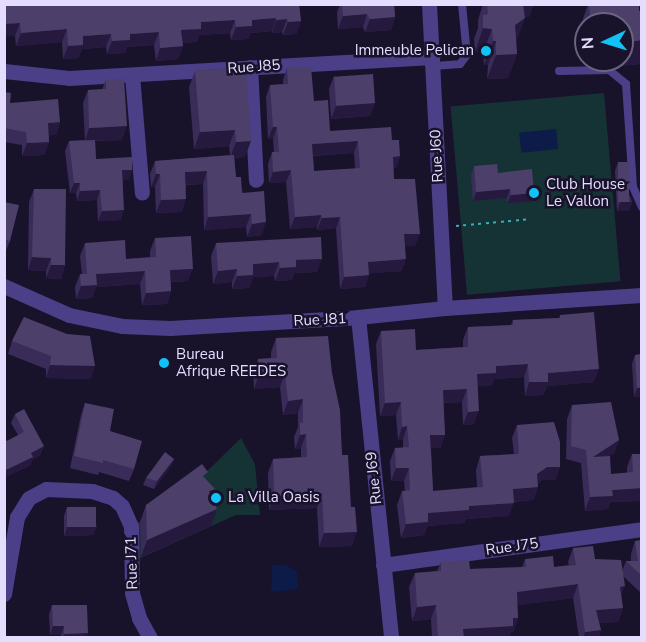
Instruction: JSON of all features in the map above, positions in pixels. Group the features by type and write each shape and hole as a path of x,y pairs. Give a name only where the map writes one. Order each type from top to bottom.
{"street":[{"name":"Rue J60","path":"429,4 445,308"},
{"name":"Rue J85","path":"4,71 69,78 250,67 433,61"},
{"path":"250,67 256,180"},
{"path":"132,75 142,193"},
{"name":"Rue J81","path":"4,286 69,315 123,326 170,328 358,318 445,308 642,295"},
{"name":"Rue J69","path":"358,318 392,638"},
{"name":"Rue J71","path":"4,594 17,517 29,498 45,489 92,491 113,498 123,506 131,526 132,593 139,618 150,638"},
{"name":"Rue J75","path":"383,565 642,529"}],"lane":[{"path":"433,61 460,64 467,56 462,4"},
{"path":"559,71 609,70 626,84 633,187 642,207"}],"path":[{"path":"441,227 531,219"}],"green space":[{"name":"Club House Le Vallon","path":"604,93 620,281 467,295 451,106"},
{"name":"La Villa Oasis","path":"241,438 255,464 260,515 236,515 136,560 137,524 196,482"}],"water":[{"path":"556,129 558,149 521,153 519,133"},
{"path":"272,565 286,565 297,571 298,589 271,592"}],"building":[{"path":"4,4 299,4 301,21 288,22 287,19 276,20 276,18 252,20 252,26 236,27 235,20 201,22 201,29 181,30 183,46 160,48 159,32 130,34 130,40 112,41 111,34 83,36 83,45 68,46 67,29 21,33 20,23 4,24"},
{"path":"342,4 394,4 395,17 370,19 367,14 343,16"},
{"path":"487,4 523,4 525,18 515,25 517,54 496,55 496,41 493,41 492,29 483,28 483,15 488,14"},
{"path":"589,4 639,4 639,11 642,11 642,40 634,41 634,12 590,12"},
{"path":"246,67 251,141 236,142 235,130 200,132 195,71"},
{"path":"311,67 314,101 328,100 330,131 391,127 392,140 399,140 400,156 393,157 394,179 415,179 420,234 404,234 406,259 368,262 369,275 344,277 340,217 322,218 321,215 295,217 291,170 273,172 272,152 279,152 277,127 273,127 270,85 288,84 287,68","holes":["358,141 360,168 314,171 312,144"]},
{"path":"373,74 375,103 336,106 334,77"},
{"path":"124,79 127,126 89,128 88,90 106,89 106,80"},
{"path":"4,92 11,93 10,103 58,99 60,122 48,123 49,142 27,143 26,132 4,128"},
{"path":"95,140 96,159 132,157 132,170 122,170 124,210 102,211 100,190 80,191 80,183 74,183 69,141"},
{"path":"234,155 236,177 241,177 242,193 264,191 266,222 252,224 251,214 208,217 207,171 185,172 186,199 161,200 160,174 156,174 155,161"},
{"path":"618,162 629,162 629,202 618,202"},
{"path":"497,164 498,173 532,169 534,193 511,195 510,189 476,192 474,166"},
{"path":"34,189 66,189 65,265 51,265 51,258 32,257"},
{"path":"4,202 19,205 10,241 4,239"},
{"path":"191,236 193,269 170,270 171,291 146,293 145,271 96,274 97,285 81,286 80,274 87,274 85,243 125,240 126,259 156,257 155,238"},
{"path":"321,237 322,259 296,260 296,267 280,268 279,262 253,264 253,275 237,276 237,269 218,271 216,243"},
{"path":"594,312 599,369 548,373 548,382 529,382 528,364 496,366 496,373 477,374 479,411 468,412 467,389 443,390 445,435 430,435 433,491 483,487 480,456 519,454 517,425 554,422 560,442 560,467 547,467 537,474 538,487 513,489 514,503 469,506 469,510 428,513 428,522 406,524 402,491 410,490 409,468 396,468 395,448 409,447 407,426 402,427 401,402 385,403 381,331 415,329 416,350 468,347 468,327 513,325 513,320 560,318 560,315"},
{"path":"24,317 67,334 90,336 95,366 50,365 51,356 12,341"},
{"path":"328,336 332,373 340,410 342,455 348,455 351,507 355,507 357,532 324,533 322,494 274,496 273,459 307,457 306,434 300,435 300,423 303,423 303,399 288,401 285,373 259,375 258,359 277,358 276,338"},
{"path":"642,354 642,387 637,388 635,355"},
{"path":"611,402 619,440 593,457 610,456 611,474 633,472 632,454 642,454 642,488 612,490 613,496 590,497 586,450 571,446 572,405"},
{"path":"85,403 114,409 110,431 142,441 134,469 103,460 103,463 74,456"},
{"path":"24,409 44,446 31,453 33,457 4,471 4,438 7,441 24,432 15,414"},
{"path":"165,452 174,459 157,481 146,478"},
{"path":"202,464 208,472 203,476 215,489 209,491 217,509 147,540 146,505"},
{"path":"67,507 96,507 96,527 67,527"},
{"path":"642,540 642,576 626,561 638,561 635,541"},
{"path":"593,546 595,559 621,560 625,586 620,587 623,608 596,610 601,630 585,632 578,584 517,592 518,618 513,618 513,626 463,629 464,638 438,638 436,605 417,607 415,573 441,571 441,562 469,560 470,569 526,567 525,559 553,556 554,567 576,565 573,548"},
{"path":"52,605 87,605 88,633 64,634 64,626 53,626"}],"place":[{"name":"Immeuble Pelican","path":"486,51"},
{"name":"Club House Le Vallon","path":"534,193"},
{"name":"Bureau Afrique REEDES","path":"164,363"},
{"name":"La Villa Oasis","path":"216,498"}]}
